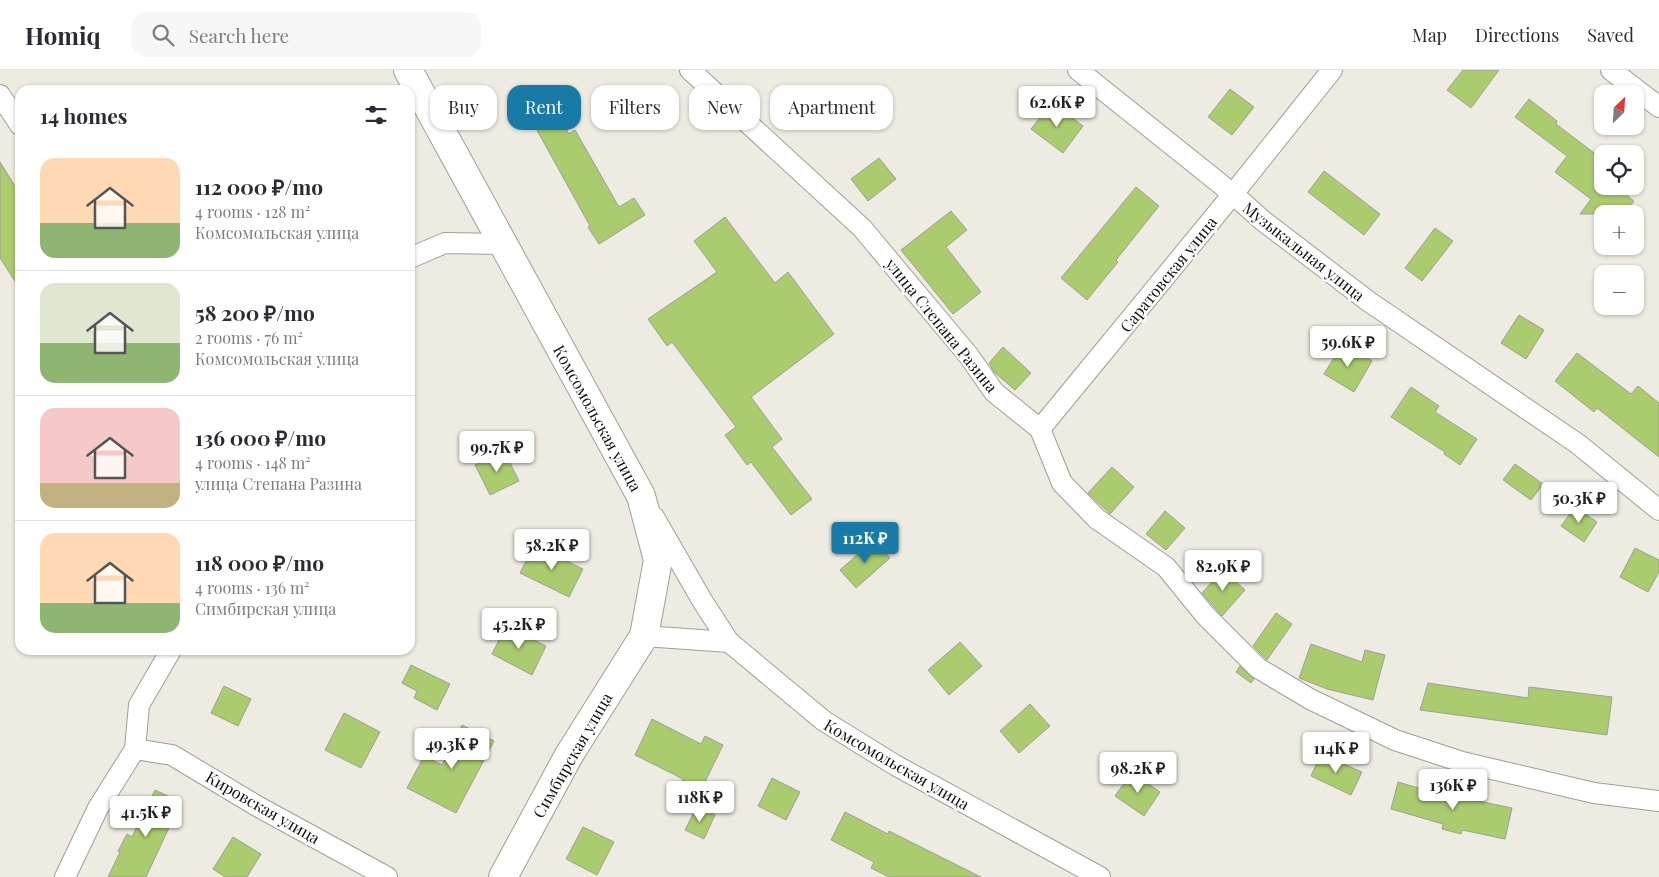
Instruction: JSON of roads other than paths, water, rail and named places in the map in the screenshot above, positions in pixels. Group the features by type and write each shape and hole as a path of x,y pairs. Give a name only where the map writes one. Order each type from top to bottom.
{"street":[{"name":"Комсомольская улица","path":"408,70 641,496 703,602 729,642 824,721 895,765 1100,877"},
{"name":"улица Степана Разина","path":"690,70 862,228 969,356 994,392 1040,429 1062,483 1096,519 1166,567 1205,615 1258,668 1310,699 1395,740 1462,762 1594,793 1659,801"},
{"name":"Музыкальная улица","path":"1078,70 1234,194 1262,220 1368,302 1578,444 1659,510"},
{"name":"Саратовская улица","path":"1040,429 1234,194 1332,70"},
{"path":"1610,70 1659,106"},
{"path":"0,95 15,118"},
{"path":"415,256 445,244 503,244"},
{"name":"Комсомольская улица","path":"641,496 658,560 644,636"},
{"path":"644,636 729,642"},
{"name":"Симбирская улица","path":"503,877 569,755 644,636"},
{"path":"65,877 98,808 134,749 139,704 168,655"},
{"name":"Кировская улица","path":"134,749 172,755 257,806 387,877"}]}
